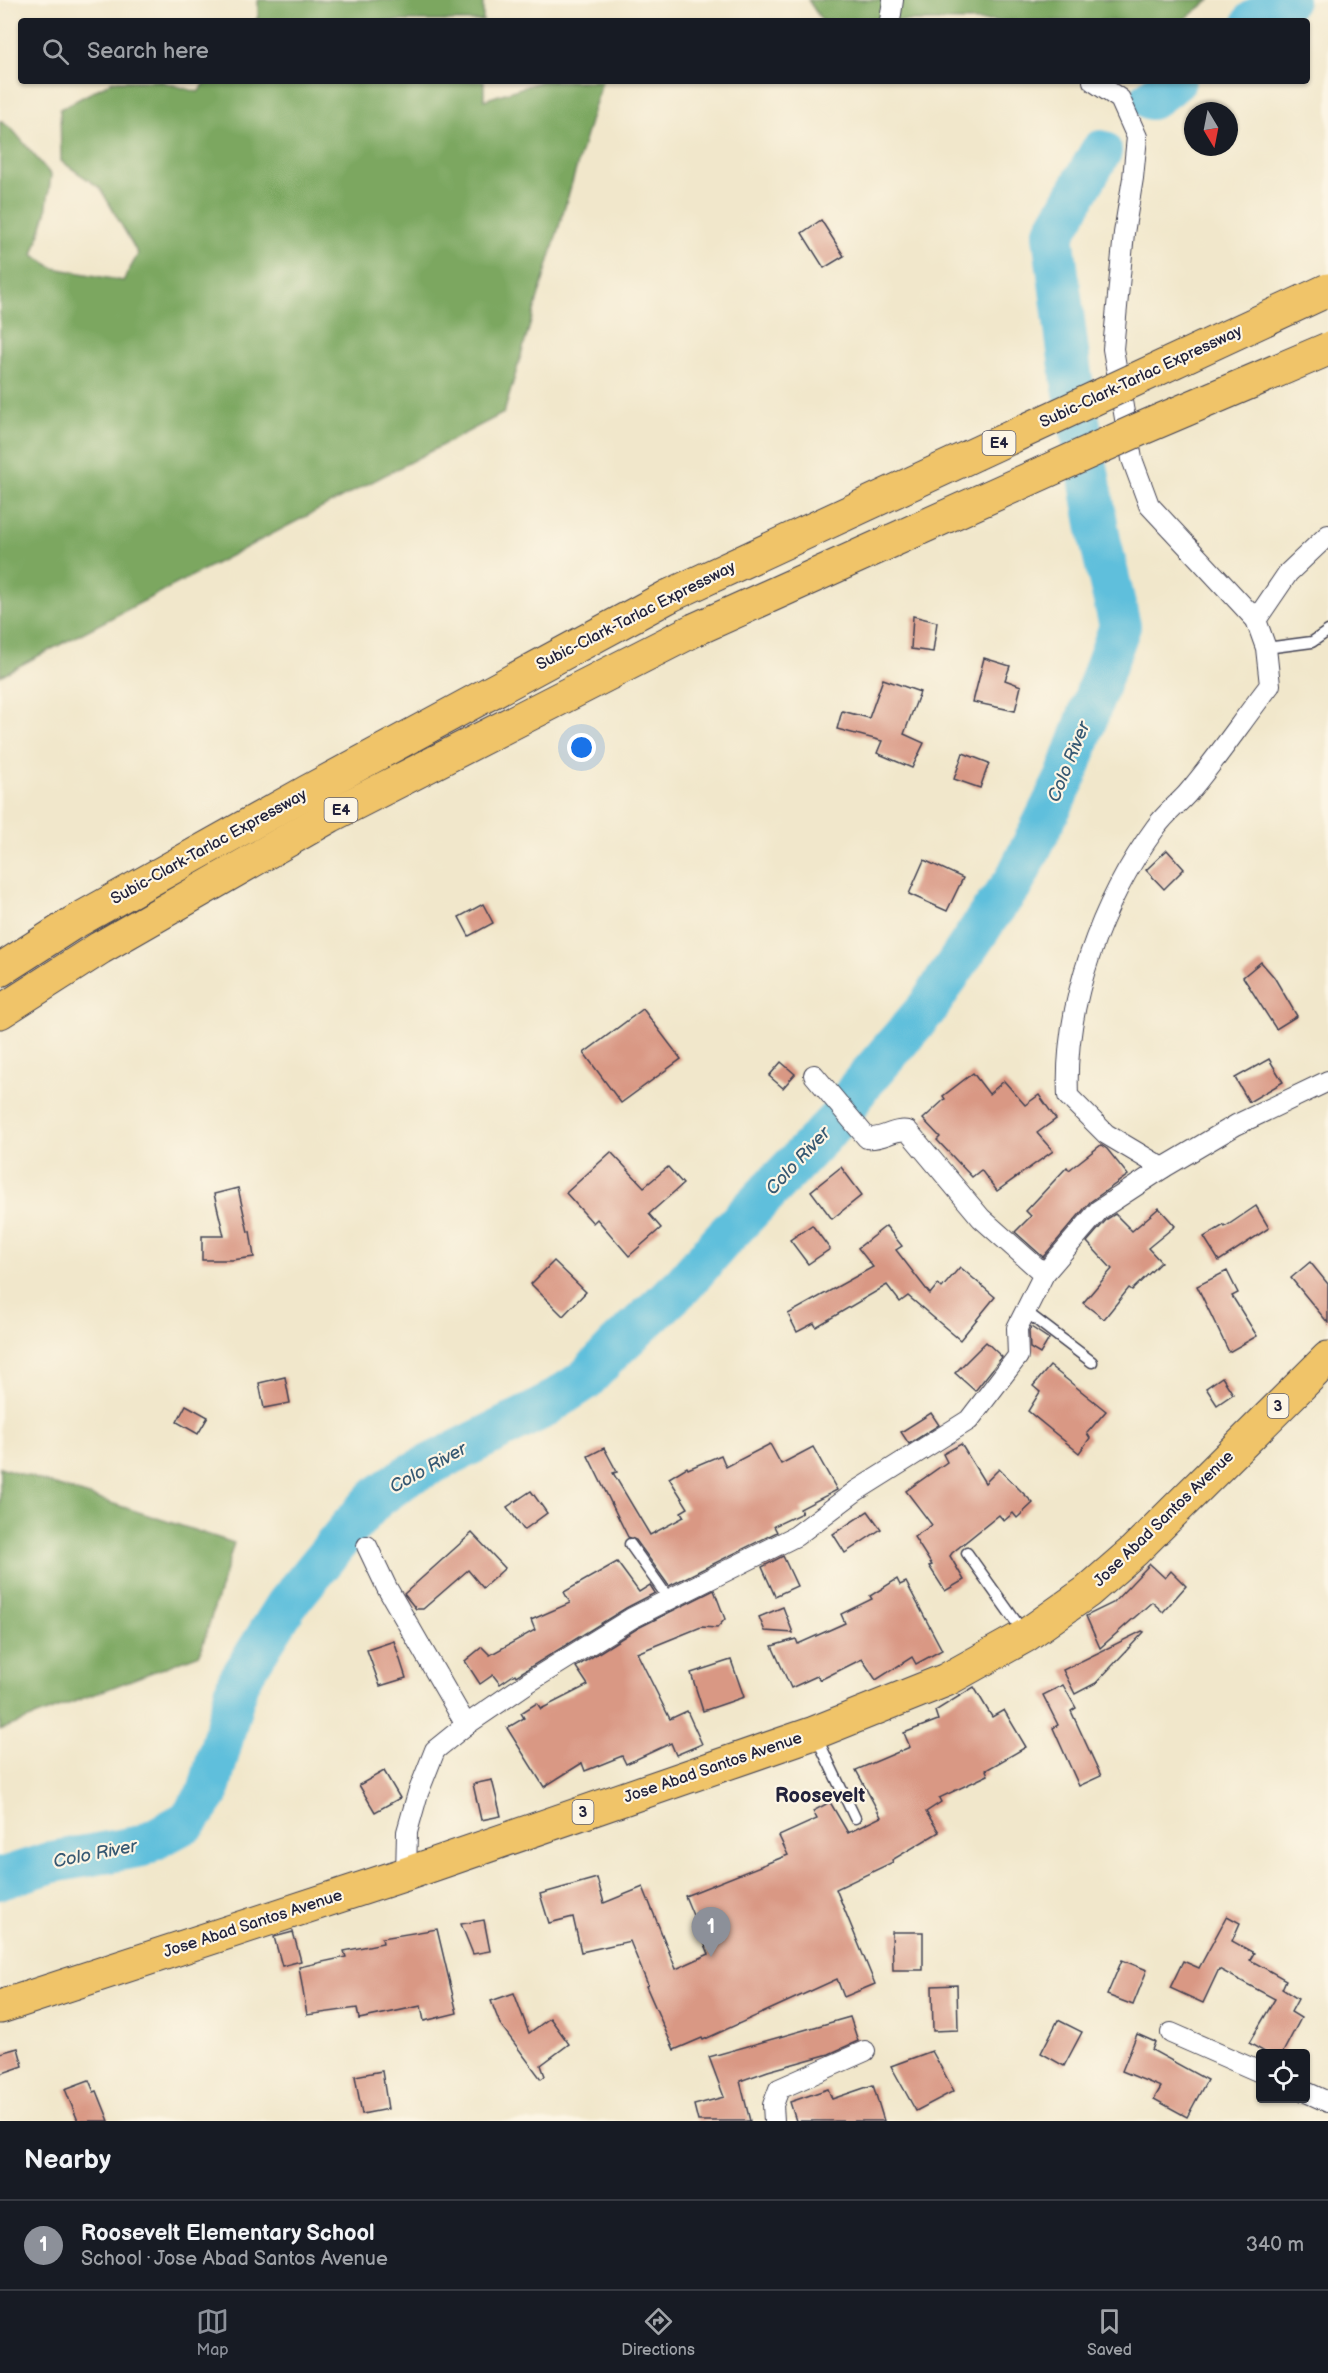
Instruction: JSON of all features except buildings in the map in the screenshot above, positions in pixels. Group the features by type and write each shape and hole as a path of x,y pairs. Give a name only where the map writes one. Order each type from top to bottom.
{"highway":[{"name":"Subic-Clark-Tarlac Expressway","path":"0,970 73,923 286,803 669,596 1328,290"},
{"name":"Subic-Clark-Tarlac Expressway","path":"0,1012 100,948 330,816 694,630 1138,430 1328,349"},
{"name":"Jose Abad Santos Avenue","path":"0,2007 406,1874 814,1733 946,1680 1025,1636 1087,1593 1134,1551 1323,1366"}],"street":[{"path":"890,18 893,0"},
{"path":"1098,84 1120,99 1137,137 1124,233 1113,349 1132,459 1149,505 1256,620 1266,648 1270,685 1187,794 1156,826 1113,895 1084,974 1071,1021 1066,1064 1068,1096 1106,1134 1163,1167"},
{"path":"1256,620 1288,573 1328,535"},
{"path":"818,1080 867,1138 876,1139 903,1130 908,1131 981,1218 1044,1274"},
{"path":"406,1874 407,1832 418,1793 435,1750 466,1725 548,1670 632,1618 796,1536 856,1491 969,1420 1018,1356 1017,1328 1044,1274 1099,1210 1163,1167 1236,1125 1328,1081"},
{"path":"367,1546 387,1588 466,1725"},
{"path":"1171,2033 1256,2070"},
{"path":"774,2121 773,2105 779,2089 865,2051"},
{"path":"1310,2094 1328,2102"}],"lane":[{"path":"1266,648 1312,642 1328,631"},
{"path":"1026,1311 1092,1362"},
{"path":"630,1544 669,1599"},
{"path":"967,1553 1025,1636"},
{"path":"814,1733 855,1818"}],"green space":[{"path":"258,0 483,0 483,18 258,17"},
{"path":"808,0 1210,0 1186,18 820,18"},
{"path":"107,84 170,84 198,92 205,84 484,84 484,100 533,84 601,84 504,413 0,676 0,121 12,129 51,175 46,213 33,255 54,268 123,281 138,254 100,188 61,161 60,109"},
{"path":"0,1467 234,1543 200,1654 0,1730"}],"waterway":[{"name":"Colo River","path":"1259,18 1287,0"},
{"name":"Colo River","path":"1151,99 1171,84"},
{"name":"Colo River","path":"0,1879 52,1862 142,1846 188,1821 208,1793 238,1682 287,1604 350,1527 376,1498 407,1476 541,1409 585,1380 615,1348 683,1285 721,1241 838,1119 859,1087 928,1007 987,918 1014,882 1066,777 1120,626 1100,540 1071,375 1053,235 1101,151"}],"place":[{"name":"Roosevelt Elementary School","path":"711,1957"}],"district":[{"name":"Roosevelt","path":"820,1796"}]}
